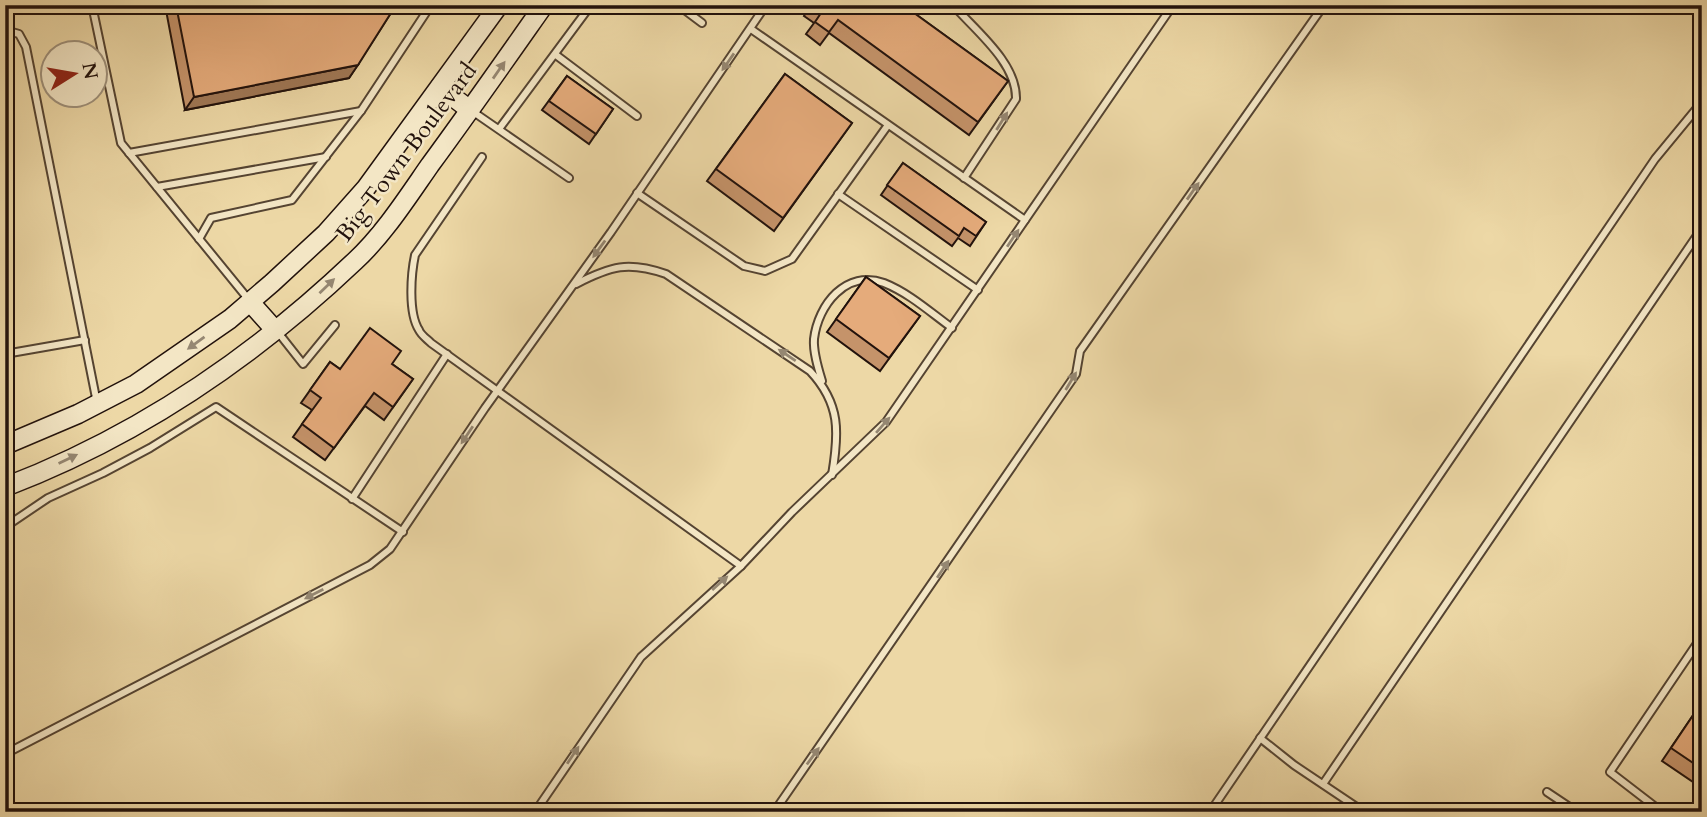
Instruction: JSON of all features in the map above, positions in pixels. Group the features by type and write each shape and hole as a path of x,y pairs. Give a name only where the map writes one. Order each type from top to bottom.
{"main road":[{"name":"Big Town Boulevard","path":"5,445 97,405 162,368 250,302 326,233 366,188 499,5"},
{"name":"Big Town Boulevard","path":"5,486 38,474 139,424 213,376 303,309 356,261 399,209 544,5"},
{"path":"440,87 470,110"},
{"path":"250,302 275,330"}],"lane":[{"path":"92,5 121,143 250,302"},
{"path":"199,239 211,218 292,200 361,111 432,5"},
{"path":"499,130 591,5"},
{"path":"678,5 702,23"},
{"path":"5,754 370,565 390,549 766,5"},
{"path":"953,5 1006,64 1016,86 1016,99 964,178"},
{"path":"535,812 641,657 741,566 792,512 832,477 886,422 1173,5"},
{"path":"774,812 1076,374 1080,351 1324,5"},
{"path":"751,29 1025,220"},
{"path":"5,30 19,34 26,47 97,405"},
{"path":"556,55 637,116"},
{"path":"1210,812 1655,159 1702,102"},
{"path":"470,110 569,178"},
{"path":"129,153 361,111"},
{"path":"638,193 744,266 765,271 792,260 888,125"},
{"path":"157,187 326,157"},
{"path":"482,157 415,255 411,271 412,306 418,330 447,354 741,566"},
{"path":"838,194 978,290"},
{"path":"1323,784 1702,228"},
{"path":"573,285 602,270 621,266 645,267 666,274 810,371 823,387"},
{"path":"832,477 837,427 834,411 823,387 814,340 820,314 826,303 838,290 852,283 869,280 883,283 911,298 952,328"},
{"path":"275,330 303,363 335,325"},
{"path":"5,354 85,340"},
{"path":"352,499 447,354"},
{"path":"5,527 48,498 150,448 216,407 403,532"},
{"path":"1662,812 1611,772 1702,636"},
{"path":"1260,738 1364,812"},
{"path":"1547,792 1577,812"}],"building":[{"path":"176,5 396,5 358,65 194,97"},
{"path":"815,5 903,5 1008,81 978,122 838,20 829,32 815,22 823,10"},
{"path":"785,74 852,123 783,218 716,169"},
{"path":"567,76 613,109 596,134 549,101"},
{"path":"903,163 986,222 976,236 964,228 959,236 887,185"},
{"path":"866,277 920,316 889,358 836,319"},
{"path":"370,328 401,351 392,364 413,379 393,407 374,393 334,448 302,424 321,398 310,390 330,362 340,369"},
{"path":"1702,702 1702,769 1671,748"}]}
